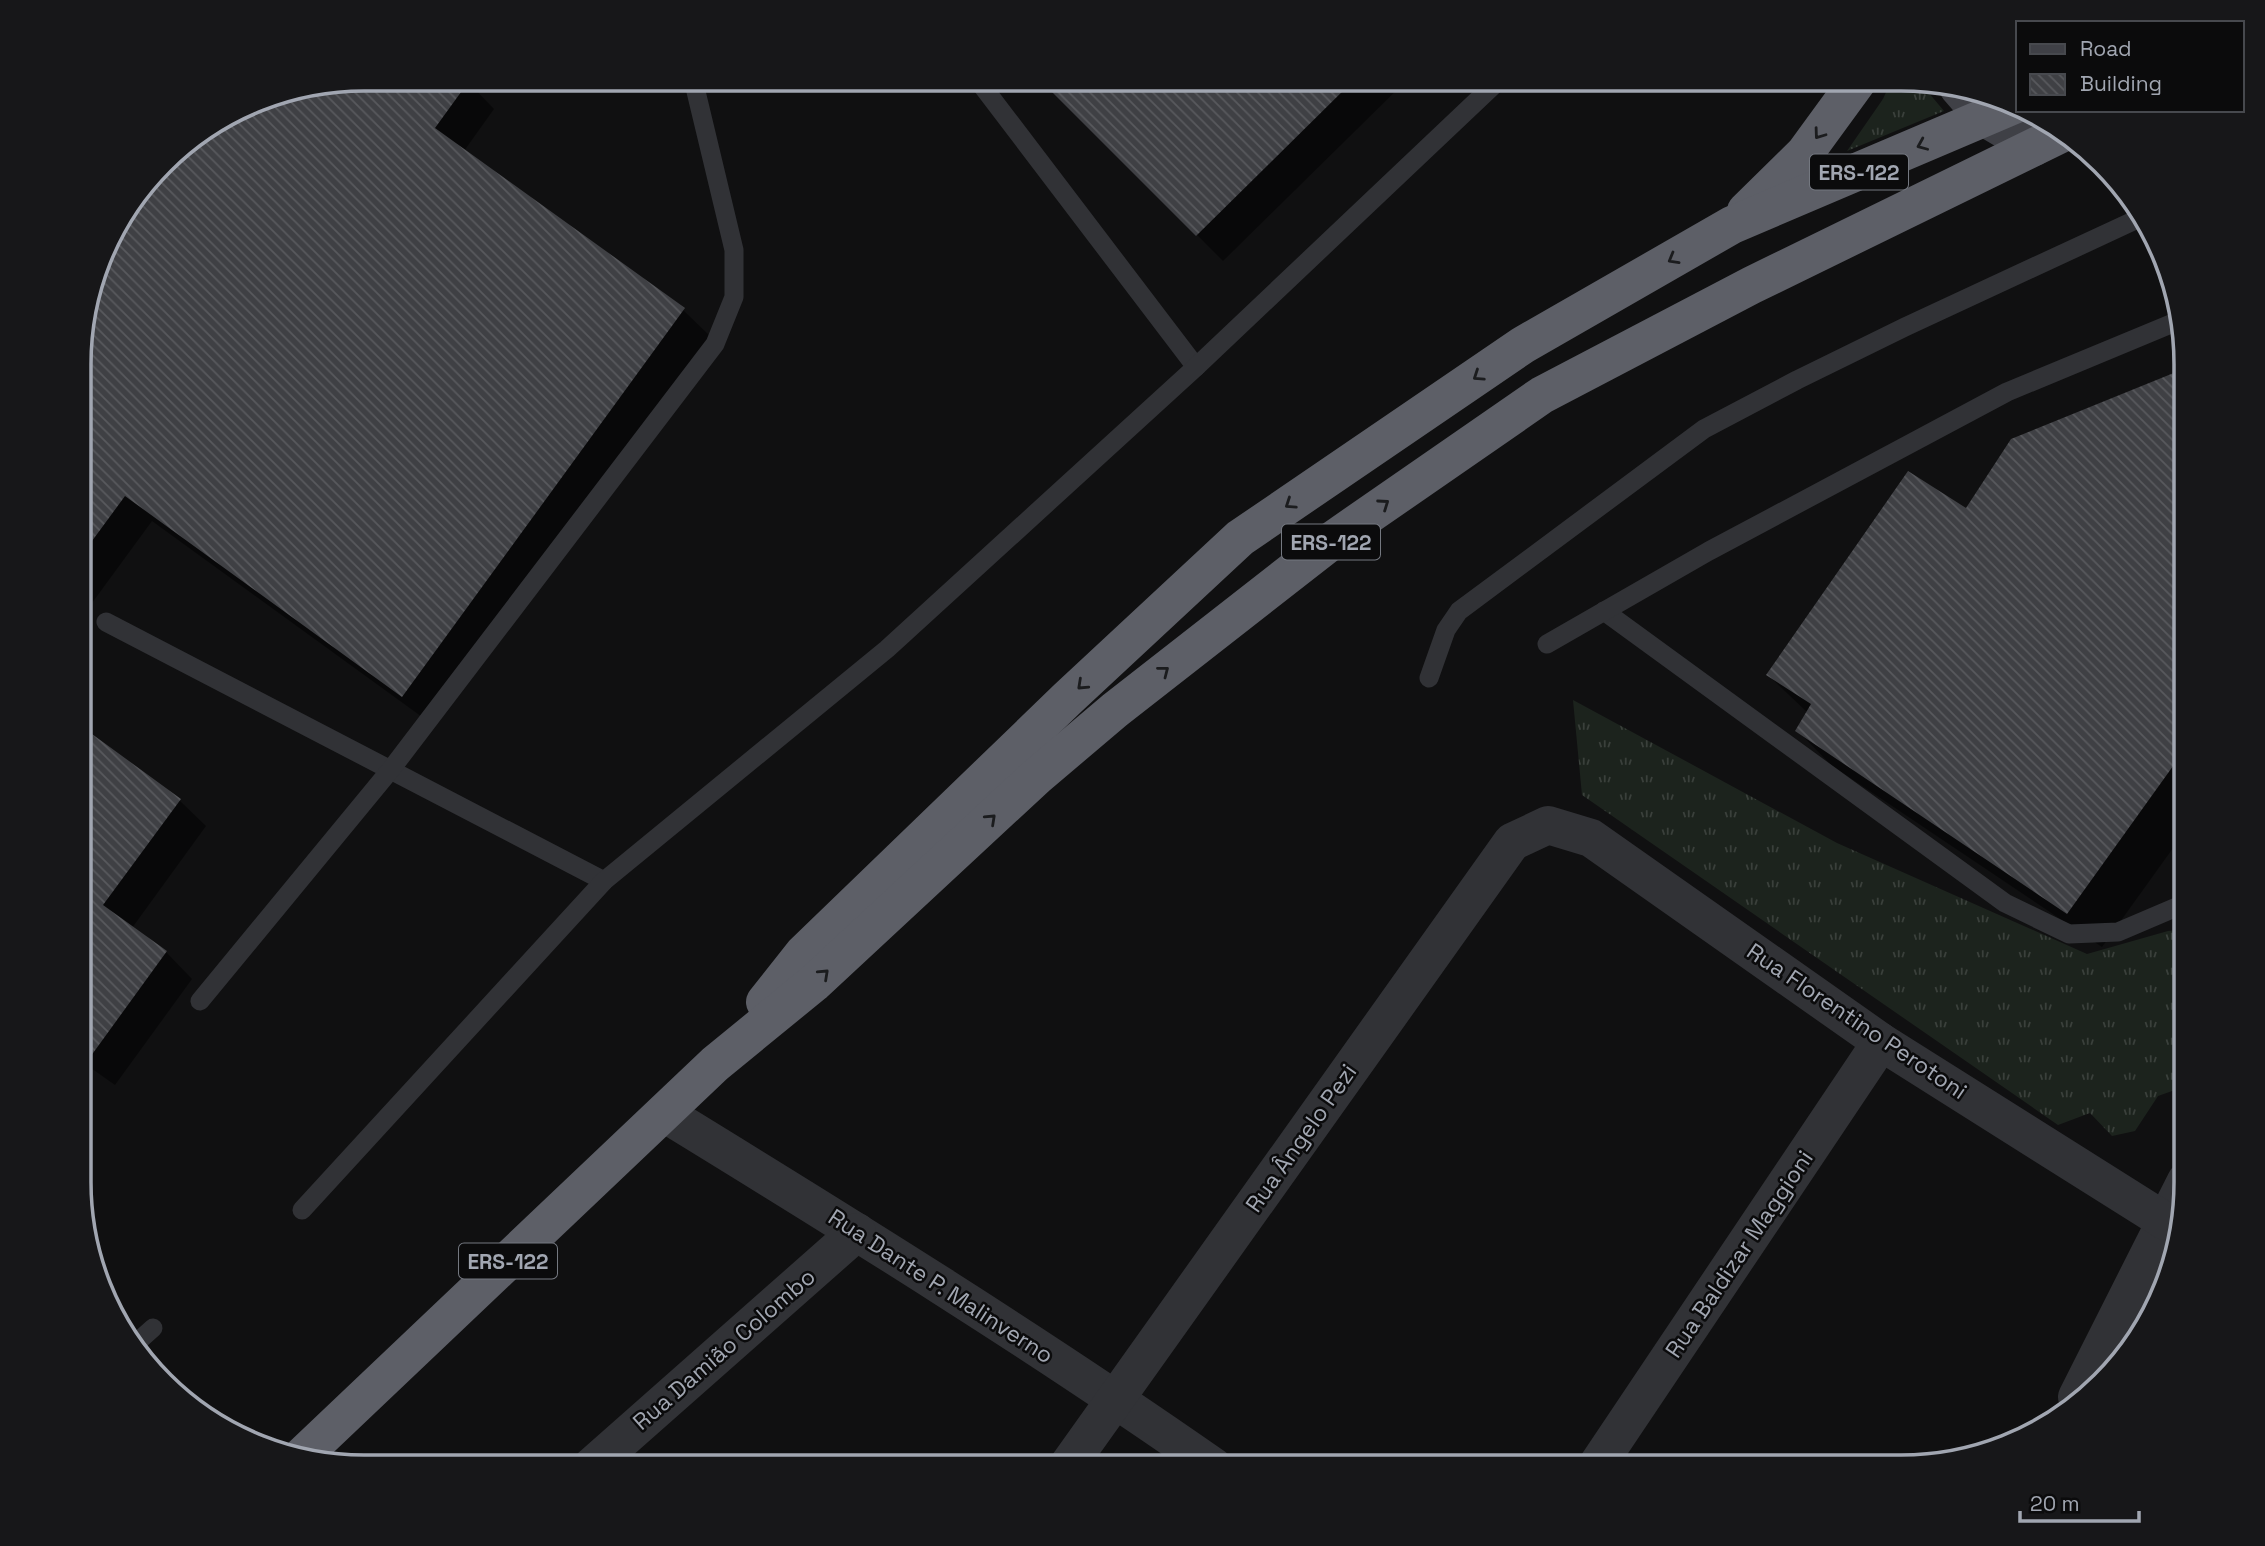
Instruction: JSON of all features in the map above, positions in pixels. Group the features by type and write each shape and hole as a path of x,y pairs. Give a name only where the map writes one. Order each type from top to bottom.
{"highway":[{"path":"1732,225 1805,153 1850,91"},
{"name":"ERS-122","path":"715,1064 803,954 1068,698 1240,538 1523,345 1732,225 2000,112"},
{"name":"ERS-122","path":"309,1450 715,1064 814,983 1036,777 1115,710 1334,539 1542,395 1752,285 2049,140"}],"main road":[{"path":"2000,112 2049,140"}],"street":[{"name":"Rua Florentino Perotoni","path":"1548,825 1591,838 1881,1041 2165,1221"},
{"name":"Rua Ângelo Pezi","path":"1076,1455 1512,842 1548,825"},
{"name":"Rua Baldizar Maggioni","path":"1604,1455 1881,1041"},
{"name":"Rua Dante P. Malinverno","path":"664,1113 857,1232 1115,1398 1197,1455"},
{"path":"2083,1385 2173,1206"},
{"name":"Rua Damião Colombo","path":"605,1455 857,1232"}],"lane":[{"path":"200,1001 392,768 715,344 734,297 734,250 696,91"},
{"path":"986,91 1196,367"},
{"path":"302,1210 604,881 887,649 1196,367 1487,91"},
{"path":"1429,678 1446,630 1459,611 1704,429 1905,327 2133,221"},
{"path":"1547,644 1709,551 2007,392 2171,324"},
{"path":"1604,611 1982,887 2015,908 2069,934 2118,932 2174,908"},
{"path":"106,622 392,768 604,881"},
{"path":"141,1339 153,1328"}],"green space":[{"path":"1887,91 1928,93 1944,111 1847,151"},
{"path":"1573,700 1837,843 2087,954 2174,930 2174,1090 2158,1096 2135,1131 2112,1136 2090,1113 2058,1125 1582,795"}],"building":[{"path":"462,91 435,128 685,308 402,697 125,496 91,542 91,364 93,328 105,276 119,243 137,212 171,171 212,137 243,119 276,105 328,93"},
{"path":"1051,91 1343,91 1196,236"},
{"path":"2174,373 2174,765 2067,914 1795,731 1811,704 1766,675 1908,471 1966,508 2011,439"},
{"path":"91,733 181,799 103,905 167,951 91,1056"}]}
